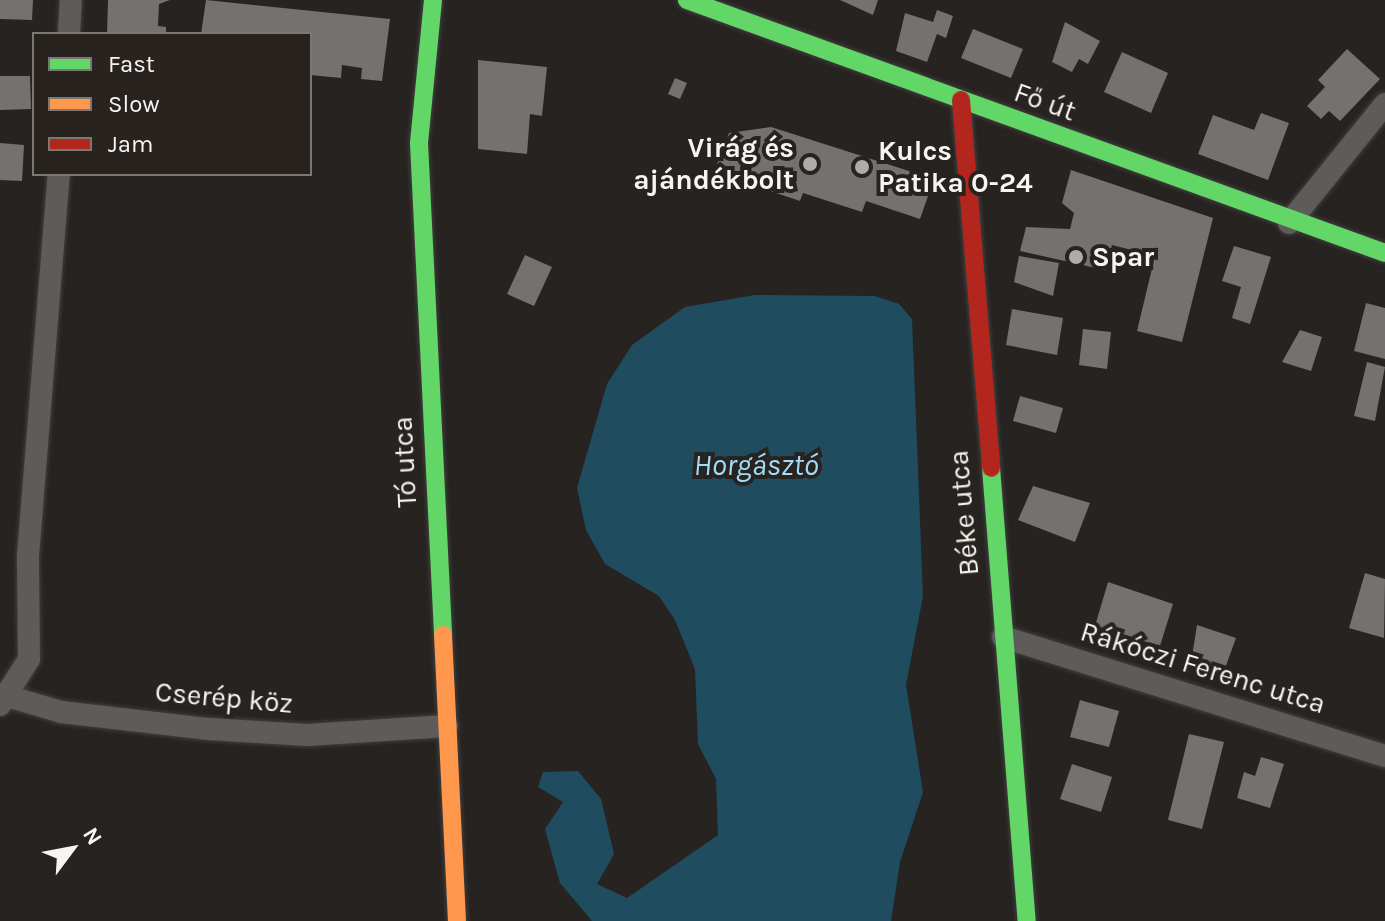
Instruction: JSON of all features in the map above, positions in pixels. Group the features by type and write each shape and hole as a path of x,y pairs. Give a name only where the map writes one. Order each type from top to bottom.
{"street":[{"path":"69,32 71,0"},
{"name":"Tó utca","path":"433,0 419,143 457,921"},
{"name":"Fő út","path":"687,0 1289,223 1385,253"},
{"name":"Béke utca","path":"961,100 1027,921"},
{"path":"1289,223 1385,104"},
{"path":"3,698 29,659 28,556 59,176"},
{"name":"Rákóczi Ferenc utca","path":"1003,637 1385,756"},
{"name":"Cserép köz","path":"3,698 61,712 209,729 307,735 447,726"}],"water":[{"name":"Horgásztó","path":"755,295 875,296 899,304 912,319 923,596 906,685 923,792 900,862 891,921 592,921 560,883 545,829 563,802 538,787 543,772 578,771 601,799 614,854 597,884 627,898 718,835 716,779 698,744 695,669 675,620 659,596 605,564 586,530 577,488 607,384 632,345 685,307"}],"building":[{"path":"0,0 33,0 32,20 0,19"},
{"path":"108,0 170,0 159,4 158,26 166,27 166,32 107,32"},
{"path":"206,0 390,19 382,81 361,79 362,68 342,65 341,78 312,75 312,32 201,32"},
{"path":"840,0 878,0 873,15"},
{"path":"937,10 953,16 946,38 937,34 927,62 896,51 905,13 933,22"},
{"path":"1065,22 1100,41 1088,64 1079,59 1072,72 1052,62"},
{"path":"973,29 1023,49 1011,78 961,58"},
{"path":"1347,49 1380,79 1340,121 1329,111 1321,119 1307,106 1325,87 1318,80"},
{"path":"1122,52 1168,73 1151,113 1104,92"},
{"path":"478,60 547,67 542,116 530,114 527,154 478,149"},
{"path":"0,76 30,76 31,109 0,110"},
{"path":"675,78 687,83 680,99 668,94"},
{"path":"1261,113 1289,123 1268,180 1198,154 1213,115 1254,130"},
{"path":"771,127 934,179 920,219 866,201 862,212 803,193 800,201 714,172 729,133"},
{"path":"0,143 24,145 22,181 0,180"},
{"name":"Spar","path":"1071,170 1213,218 1182,342 1137,331 1155,256 1112,245 1105,270 1020,251 1026,227 1070,229 1074,213 1062,203"},
{"path":"1234,246 1271,257 1250,324 1232,318 1241,287 1222,281"},
{"path":"525,255 552,267 534,306 507,294"},
{"path":"1019,256 1059,263 1053,296 1014,282"},
{"path":"1366,303 1385,308 1385,359 1354,351"},
{"path":"1012,309 1063,318 1057,355 1006,345"},
{"path":"1083,329 1111,332 1107,369 1079,365"},
{"path":"1300,330 1322,337 1311,371 1282,362"},
{"path":"1367,362 1385,367 1375,421 1354,416"},
{"path":"1020,396 1063,408 1056,433 1013,421"},
{"path":"1033,486 1090,503 1075,542 1018,520"},
{"path":"1365,573 1385,579 1384,638 1349,628"},
{"path":"1108,582 1173,604 1160,646 1095,626"},
{"path":"1197,625 1236,638 1223,674 1191,663"},
{"path":"1080,700 1119,711 1109,747 1070,737"},
{"path":"1189,734 1224,742 1202,829 1168,820"},
{"path":"1261,757 1284,764 1270,808 1237,798 1244,772 1255,776"},
{"path":"1072,764 1112,777 1101,812 1060,799"}],"traffic: fast":[{"path":"433,0 419,143 443,635"},
{"path":"687,0 1385,253"},
{"path":"991,468 1027,921"}],"traffic: slow":[{"path":"443,635 457,921"}],"traffic: jam":[{"path":"961,100 991,468"}],"place":[{"name":"Virág és ajándékbolt","path":"810,164"},
{"name":"Kulcs Patika 0-24","path":"862,167"},
{"name":"Spar","path":"1076,257"}]}
